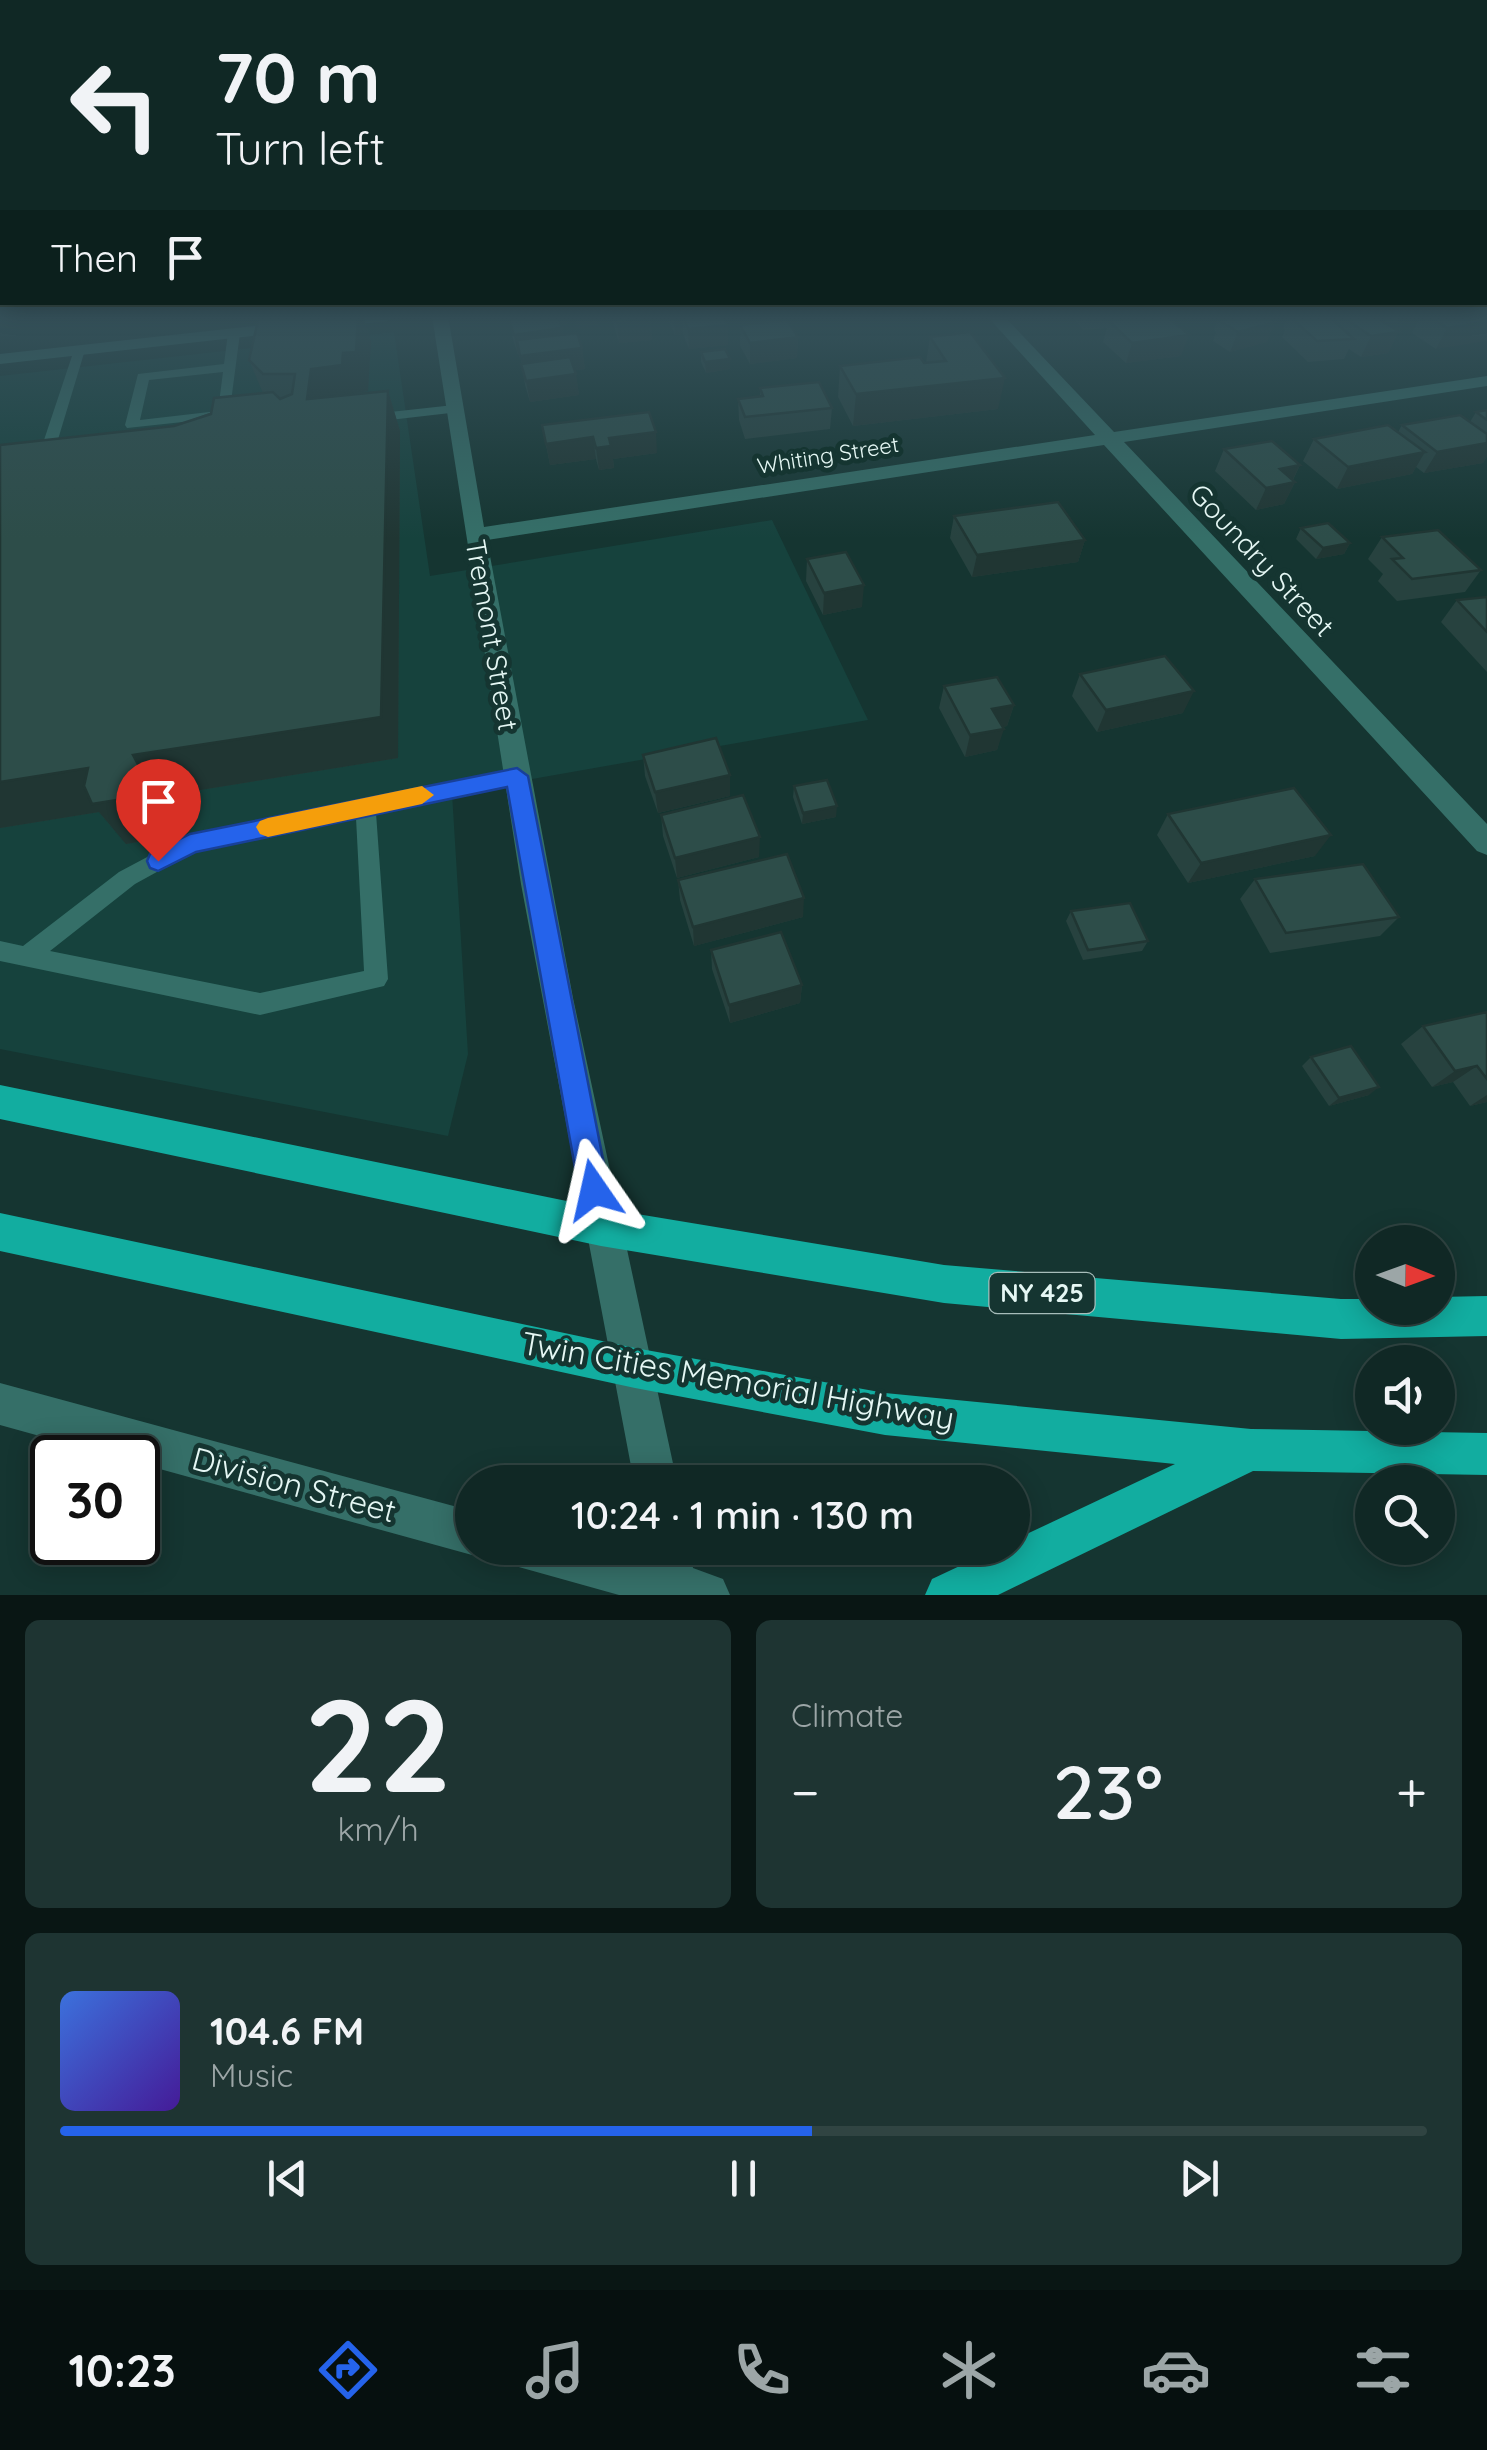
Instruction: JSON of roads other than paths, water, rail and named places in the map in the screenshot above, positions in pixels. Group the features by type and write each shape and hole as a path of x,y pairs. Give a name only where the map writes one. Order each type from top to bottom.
{"main road":[{"name":"NY 425","path":"0,1102 601,1227 944,1284 1341,1319 1487,1316"},
{"name":"Twin Cities Memorial Highway","path":"0,1232 636,1368 885,1414 1251,1450 1487,1454"},
{"path":"948,1595 1251,1450"}],"street":[{"name":"Tremont Street","path":"451,390 517,776 601,1227 636,1368 653,1465"},
{"name":"Goundry Street","path":"1064,390 1487,843"},
{"name":"Whiting Street","path":"474,535 1423,390"},
{"name":"Division Street","path":"0,1404 455,1528"},
{"path":"602,1565 681,1582"}],"lane":[{"path":"49,446 66,390"},
{"path":"140,390 132,425 224,414 227,390"},
{"path":"350,420 454,409"},
{"path":"27,956 127,878 190,844 517,776"},
{"path":"0,951 260,1004 376,979 365,807"}]}
